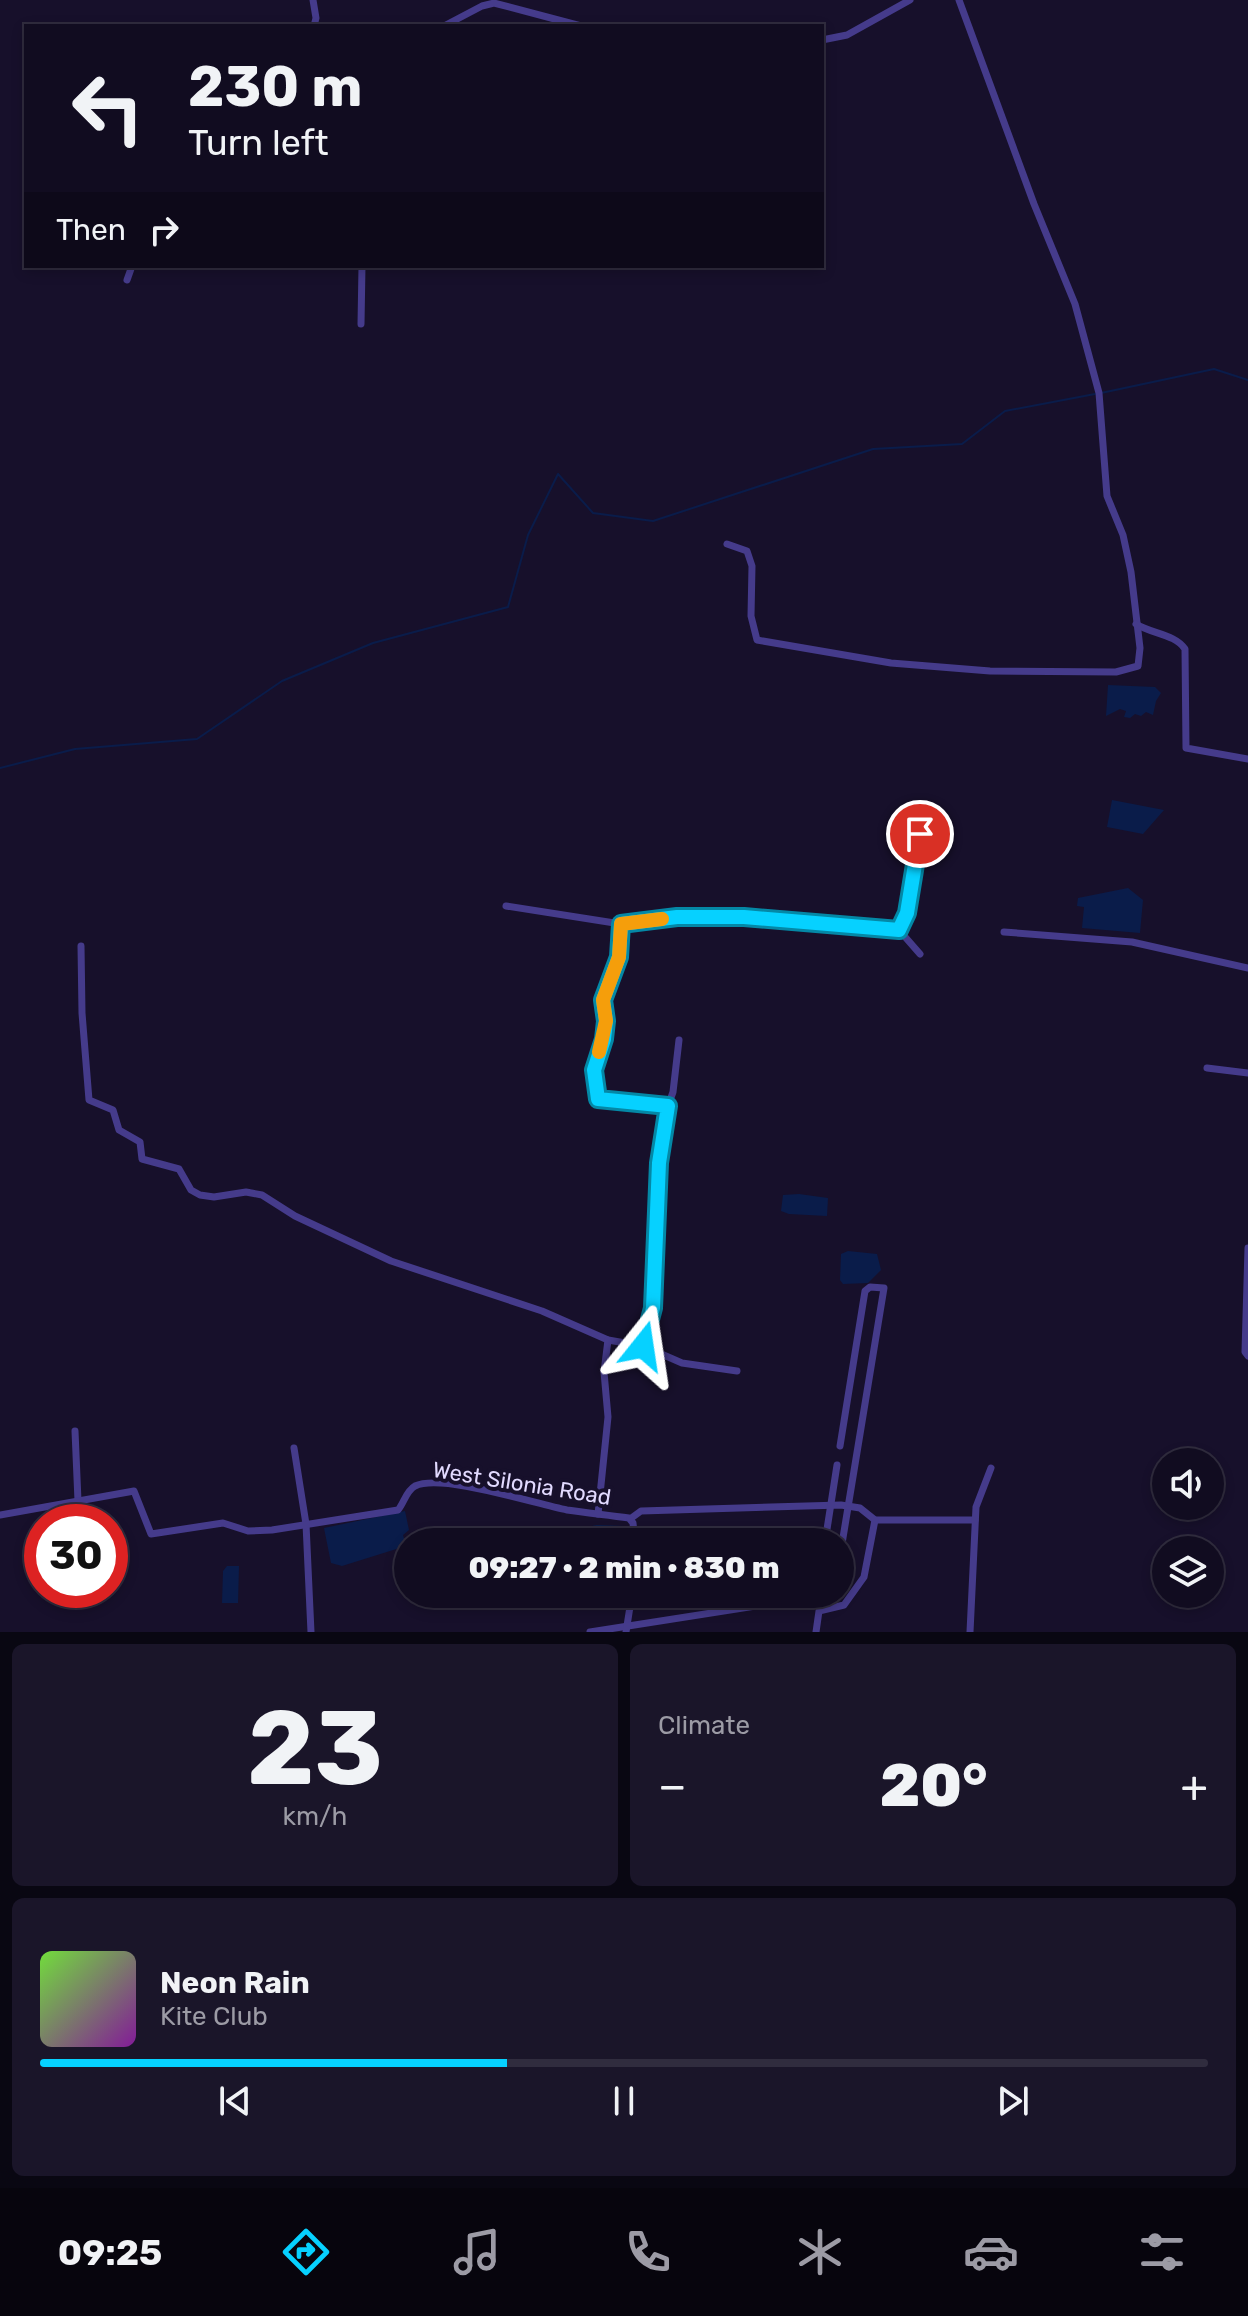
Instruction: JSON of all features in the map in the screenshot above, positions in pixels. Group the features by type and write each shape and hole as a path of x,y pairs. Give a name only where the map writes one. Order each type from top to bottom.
{"street":[{"path":"313,0 314,24"},
{"path":"824,40 847,35 910,0"},
{"path":"727,544 747,551 752,566 751,616 757,640 891,663 1037,673 1116,672 1138,666 1140,648 1131,572 1123,535 1107,496 1099,393 1075,304 1034,204 959,0"},
{"path":"448,24 494,3 573,24"},
{"path":"127,280 131,268"},
{"path":"361,324 362,268"},
{"path":"1136,624 1148,632 1180,641 1185,649 1186,748 1248,759"},
{"path":"899,930 907,913 920,834"},
{"path":"506,906 621,924 677,917 744,917 899,930 920,954"},
{"path":"621,924 619,957 603,1000 606,1021 604,1039 594,1070 598,1099 668,1106"},
{"path":"1004,932 1132,942 1248,968"},
{"path":"81,946 82,1013 89,1100 113,1110 119,1130 140,1142 142,1159 179,1169 191,1190 200,1195 214,1197 246,1192 262,1195 295,1216 391,1261 542,1311 608,1340 643,1346 682,1363 737,1371"},
{"path":"643,1346 653,1308 659,1163 673,1092 679,1040"},
{"path":"1207,1068 1248,1073"},
{"path":"1248,1248 1245,1352 1248,1356"},
{"path":"840,1446 865,1291 870,1287 884,1288 845,1528"},
{"path":"598,1514 608,1417 604,1372 608,1340"},
{"path":"75,1431 78,1501"},
{"path":"294,1448 306,1524 311,1632"},
{"path":"828,1528 837,1465"},
{"path":"970,1632 976,1507 991,1468"},
{"name":"West Silonia Road","path":"306,1524 398,1510 409,1491 426,1483 484,1490 567,1510 630,1519 634,1528"},
{"path":"0,1515 134,1491 151,1534 223,1523 248,1531 306,1524"},
{"path":"630,1519 641,1511 832,1505 860,1508 875,1520 975,1520"},
{"path":"816,1632 819,1611 844,1605 864,1577 875,1520"},
{"path":"626,1629 630,1608"},
{"path":"590,1632 626,1629 746,1608"}],"water":[{"path":"1108,685 1155,687 1161,693 1153,715 1146,712 1141,716 1124,717 1126,711 1120,709 1106,716"},
{"path":"1112,800 1164,810 1143,834 1107,827"},
{"path":"1128,888 1143,900 1140,933 1082,928 1084,907 1077,906 1078,898"},
{"path":"783,1195 828,1198 827,1216 781,1211"},
{"path":"848,1251 877,1254 881,1270 868,1283 843,1284 840,1280 841,1254"},
{"path":"405,1511 409,1528 394,1528 394,1550 342,1566 331,1563 324,1528"},
{"path":"597,1525 624,1526 624,1528 582,1528"},
{"path":"227,1566 239,1566 238,1603 222,1603 223,1571"}],"waterway":[{"path":"1101,393 1214,369 1248,380"},
{"path":"0,768 75,749 197,739 282,681 373,643 508,607 528,535 558,474 593,513 653,521 873,449 962,444 1005,411 1095,394"}],"slow traffic":[{"path":"599,1052 606,1021 603,1000 619,957 621,924 662,919"}],"route":[{"path":"643,1346 653,1308 659,1163 668,1106 598,1099 594,1070 604,1039 606,1021 603,1000 619,957 621,924 677,917 744,917 899,930 907,913 920,834"}]}
